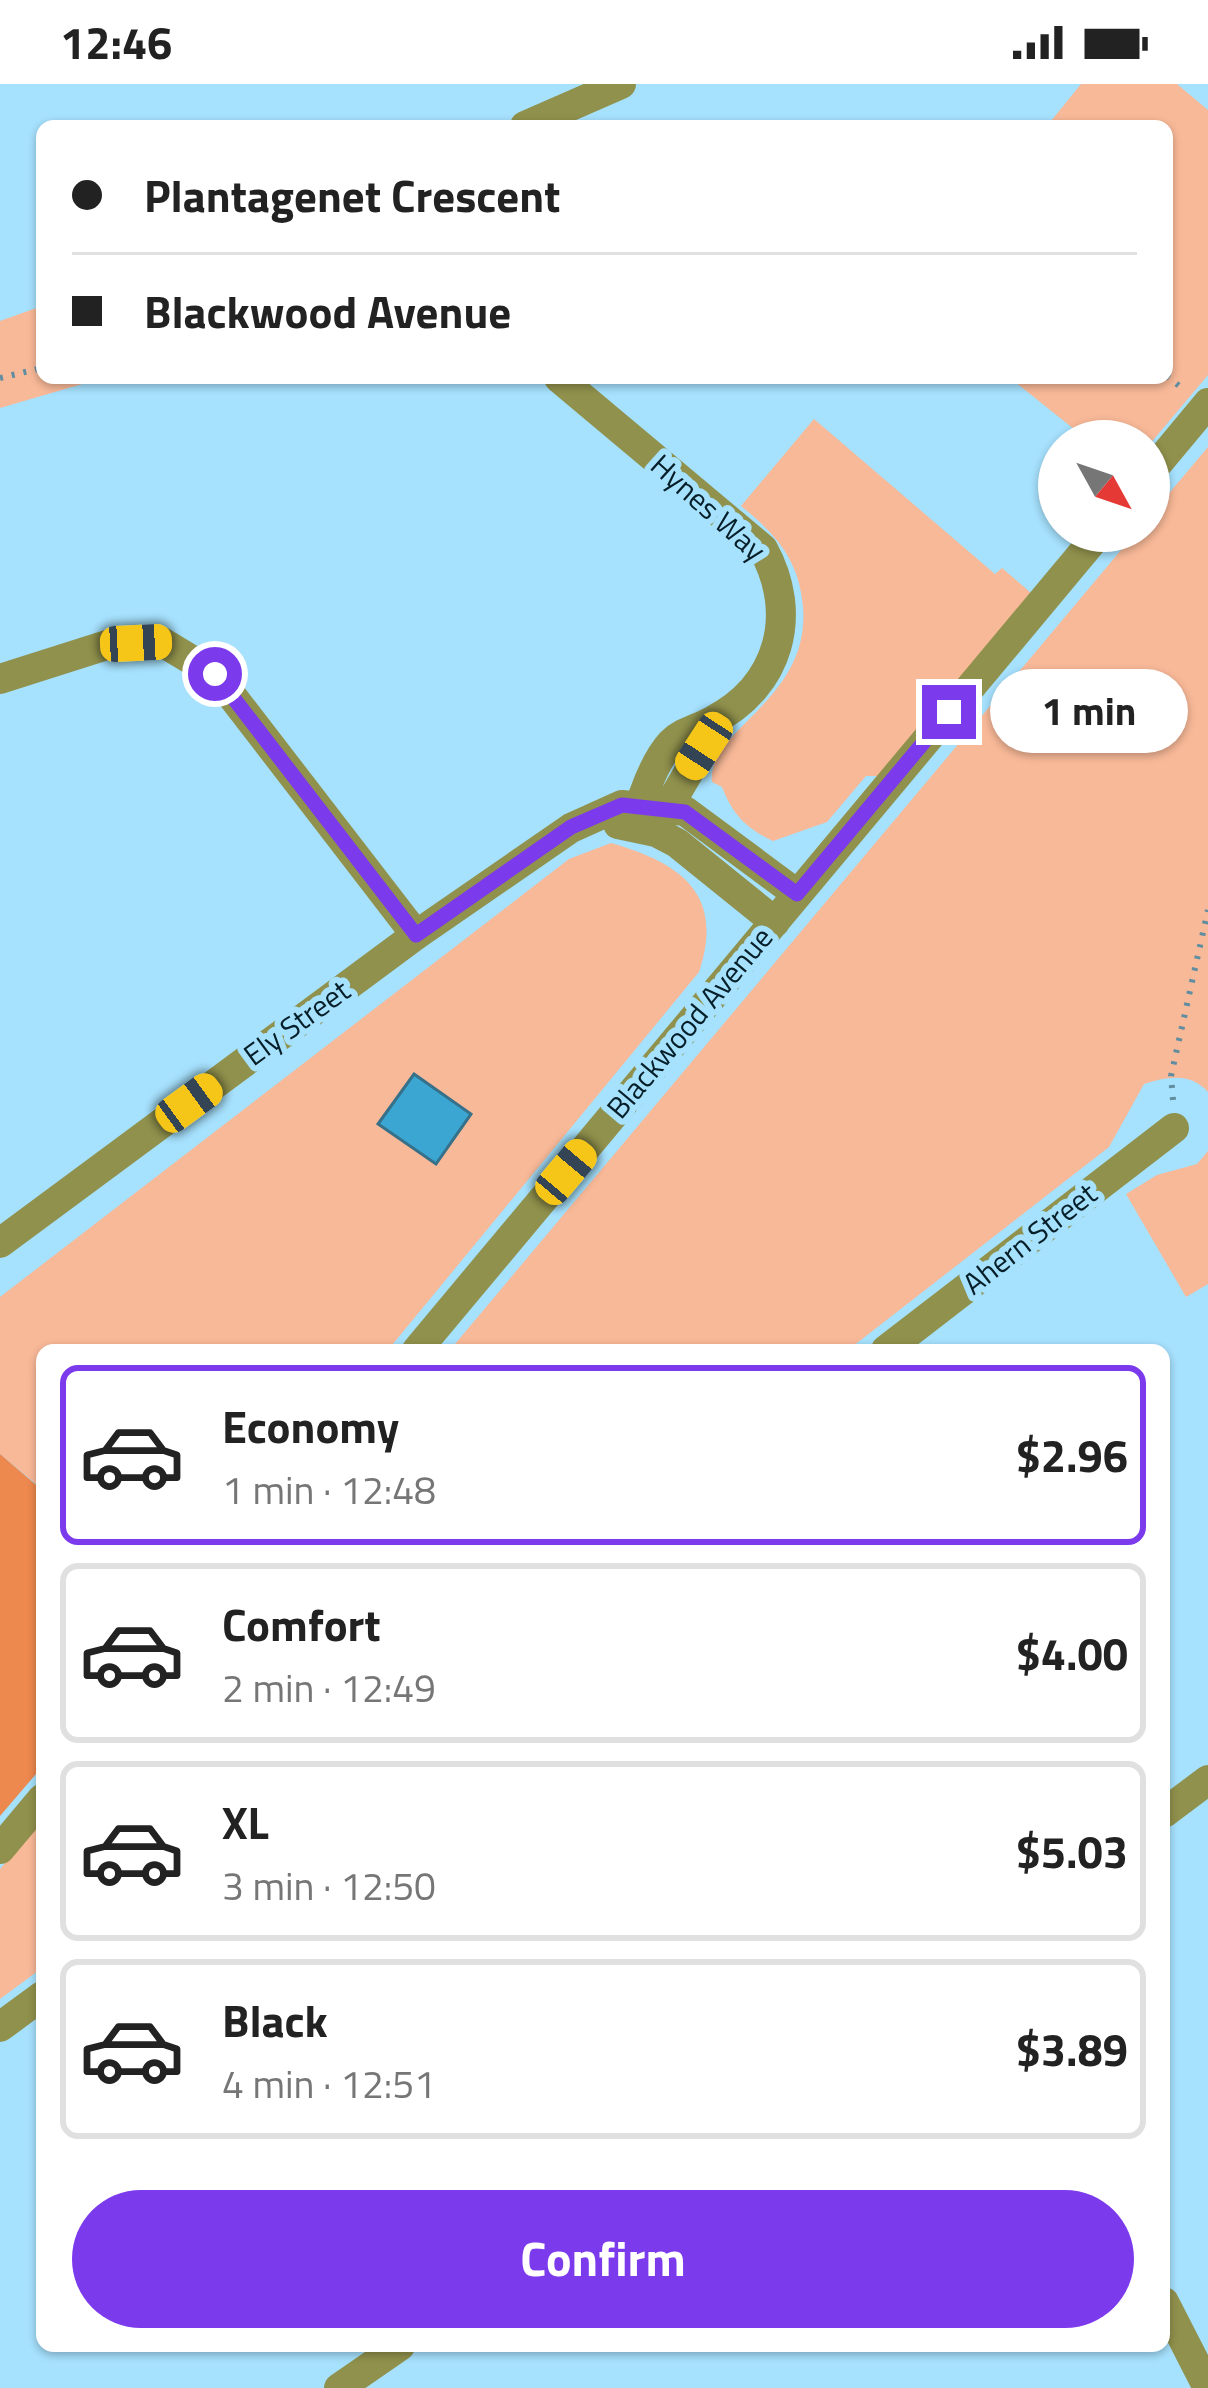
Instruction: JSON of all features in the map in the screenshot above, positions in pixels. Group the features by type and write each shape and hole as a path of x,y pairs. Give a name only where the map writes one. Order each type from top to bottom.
{"street":[{"path":"539,120 621,84"},
{"name":"Hynes Way","path":"566,384 763,549 778,576 784,613 774,657 756,686 713,721 692,728 670,744 649,818"},
{"path":"1170,448 1208,403"},
{"name":"Blackwood Avenue","path":"422,1344 1083,552"},
{"path":"0,679 110,644 162,641 215,674 416,935"},
{"name":"Ely Street","path":"0,1243 416,935 571,827 602,816 649,818 685,812 797,894"},
{"name":"Ely Street","path":"649,818 775,922"},
{"name":"Ahern Street","path":"894,1344 1174,1128"},
{"path":"1170,1808 1208,1780"},
{"path":"0,1849 36,1805"},
{"path":"0,2027 36,2000"},
{"path":"1170,2314 1208,2388"},
{"path":"338,2388 391,2352"}],"path":[{"path":"0,378 36,369"},
{"path":"1174,1128 1171,1076 1208,910"}],"shaded area":[{"path":"1081,84 1177,84 1208,110 1208,375 1170,420 1063,420 1018,384 1173,384 1173,120 1052,120"},
{"path":"36,308 36,384 82,384 0,408 0,321"},
{"path":"814,419 995,574 1002,568 1031,593 880,776 866,776 827,822 773,841 742,820 722,787 712,782 715,763 725,746 776,689 801,639 803,606 797,575 775,538 741,506"},
{"path":"1208,447 1208,1092 1186,1079 1144,1084 1109,1147 856,1344 455,1344 1119,552 1170,552 1170,492"},
{"path":"611,843 676,872 701,902 706,922 699,972 393,1344 36,1344 36,1484 0,1454 0,1297 569,859"},
{"path":"1208,1151 1208,1284 1186,1297 1126,1194 1157,1175 1197,1164"},
{"path":"0,1454 36,1485 36,1774 0,1816"},
{"path":"36,1825 36,1972 0,1999 0,1869"}],"building":[{"path":"414,1074 471,1114 436,1164 378,1124"}],"route":[{"path":"215,674 416,935 571,827 622,805 685,812 797,894 949,712"}]}
